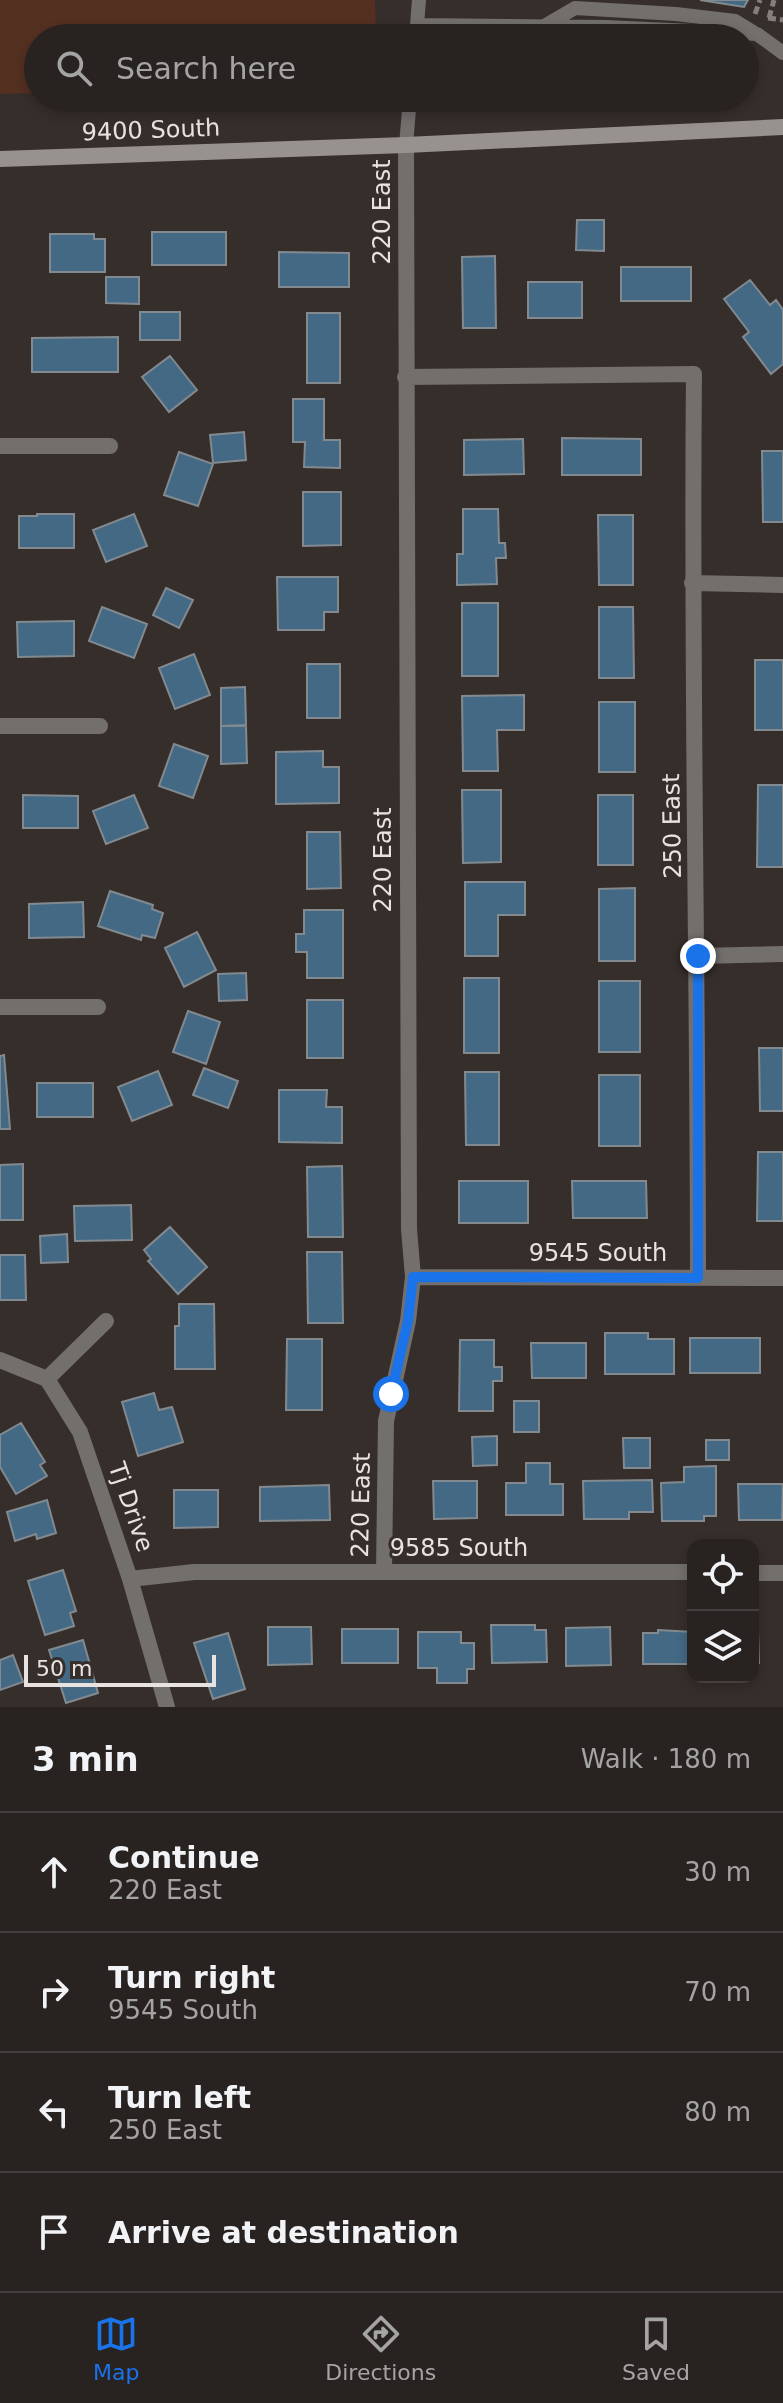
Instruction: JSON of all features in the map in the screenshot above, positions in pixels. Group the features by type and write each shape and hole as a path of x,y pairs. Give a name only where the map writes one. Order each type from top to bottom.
{"street":[{"name":"9400 South","path":"0,159 406,145 783,127"},
{"name":"220 East","path":"384,1572 386,1421 408,1321 413,1277 409,1213 406,145"},
{"name":"250 East","path":"405,377 694,374 692,583 698,956 698,1278"},
{"path":"0,446 110,446"},
{"path":"692,583 783,585"},
{"path":"0,726 100,726"},
{"path":"698,956 783,954"},
{"path":"0,1007 98,1007"},
{"name":"9545 South","path":"413,1277 783,1278"},
{"path":"0,1360 47,1379 106,1321"},
{"name":"Tj Drive","path":"47,1379 80,1432 130,1579 167,1707"},
{"name":"9585 South","path":"130,1579 194,1572 687,1572"},
{"path":"759,1573 783,1573"}],"lane":[{"path":"417,24 419,0"},
{"path":"759,35 783,53"},
{"path":"406,145 409,112"}],"path":[{"path":"754,16 760,0"},
{"path":"769,18 774,0"}],"shaded area":[{"path":"0,0 375,0 376,24 24,24 24,93 0,94"}],"building":[{"path":"700,0 748,0 744,7"},
{"path":"577,220 604,220 604,251 576,250"},
{"path":"152,232 226,232 226,265 152,265"},
{"path":"50,234 94,234 94,239 105,239 105,272 50,272"},
{"path":"279,252 349,253 349,287 279,287"},
{"path":"495,256 496,328 463,328 462,257"},
{"path":"621,267 691,267 691,301 621,301"},
{"path":"106,277 139,277 139,304 106,303"},
{"path":"750,280 770,305 776,300 783,310 783,364 771,374 743,337 749,332 724,299"},
{"path":"528,282 582,282 582,318 528,318"},
{"path":"140,312 180,312 180,340 140,340"},
{"path":"307,313 340,313 340,383 307,383"},
{"path":"118,337 118,372 32,372 32,338"},
{"path":"170,356 197,390 169,412 142,377"},
{"path":"293,399 324,399 324,440 340,440 340,468 304,467 305,442 293,442"},
{"path":"244,432 246,460 213,463 210,435"},
{"path":"562,438 641,439 641,475 562,475"},
{"path":"523,439 524,474 464,475 464,440"},
{"path":"762,451 783,451 783,522 763,522"},
{"path":"179,452 213,464 198,506 164,495"},
{"path":"303,492 341,492 341,545 303,546"},
{"path":"463,509 498,509 499,543 505,543 506,558 496,558 497,584 457,585 457,554 463,554"},
{"path":"74,514 74,548 19,548 19,516"},
{"path":"134,514 147,546 106,562 93,530"},
{"path":"598,515 633,515 633,585 599,585"},
{"path":"277,577 338,577 338,612 324,612 324,630 278,630"},
{"path":"166,588 193,600 179,628 153,615"},
{"path":"462,603 498,603 498,676 462,676"},
{"path":"102,607 147,624 134,658 89,641"},
{"path":"599,607 633,607 634,678 599,678"},
{"path":"74,621 74,656 18,657 17,622"},
{"path":"194,654 210,695 175,709 159,668"},
{"path":"755,660 783,660 783,730 755,730"},
{"path":"307,664 340,664 340,718 307,718"},
{"path":"245,687 246,725 221,726 221,688"},
{"path":"524,695 524,730 497,730 498,771 463,771 462,696"},
{"path":"599,702 635,702 635,772 599,772"},
{"path":"221,726 246,726 247,763 221,764"},
{"path":"174,744 208,756 193,798 159,786"},
{"path":"323,751 323,767 339,767 339,803 276,804 276,752"},
{"path":"758,785 783,785 783,867 757,867"},
{"path":"462,790 501,790 501,862 463,863"},
{"path":"23,795 78,796 78,828 23,828"},
{"path":"134,795 148,828 106,844 93,811"},
{"path":"598,795 633,795 633,865 598,865"},
{"path":"307,832 340,832 341,888 307,889"},
{"path":"465,882 525,882 525,915 498,915 498,956 465,956"},
{"path":"635,888 635,961 599,961 599,889"},
{"path":"110,891 153,905 152,909 163,913 155,938 142,935 141,940 98,926"},
{"path":"83,902 84,937 29,938 29,904"},
{"path":"304,910 343,910 343,978 307,978 307,952 296,952 296,934 304,934"},
{"path":"197,932 216,970 184,987 165,948"},
{"path":"246,973 247,1000 219,1001 218,974"},
{"path":"464,978 499,978 499,1053 464,1053"},
{"path":"599,981 640,981 640,1052 599,1052"},
{"path":"307,1000 343,1000 343,1058 307,1058"},
{"path":"188,1011 220,1022 206,1064 173,1052"},
{"path":"759,1048 783,1048 783,1111 760,1111"},
{"path":"4,1055 10,1129 0,1129 0,1056"},
{"path":"204,1068 238,1081 228,1108 193,1095"},
{"path":"158,1071 172,1105 132,1121 118,1087"},
{"path":"465,1072 499,1072 499,1145 466,1145"},
{"path":"599,1075 640,1075 640,1146 599,1146"},
{"path":"37,1083 93,1083 93,1117 37,1117"},
{"path":"279,1090 327,1090 326,1107 342,1107 342,1143 279,1142"},
{"path":"758,1152 783,1152 783,1221 757,1221"},
{"path":"23,1164 23,1220 0,1220 0,1165"},
{"path":"342,1166 343,1237 308,1237 307,1167"},
{"path":"459,1181 528,1181 528,1223 459,1223"},
{"path":"572,1181 646,1181 647,1218 573,1218"},
{"path":"131,1205 132,1240 75,1241 74,1206"},
{"path":"170,1227 207,1267 178,1294 148,1261 151,1259 144,1250"},
{"path":"67,1234 68,1262 41,1263 40,1236"},
{"path":"307,1252 342,1252 343,1323 308,1323"},
{"path":"0,1255 25,1255 26,1300 0,1300"},
{"path":"179,1304 214,1304 215,1369 175,1369 175,1326 179,1326"},
{"path":"605,1333 648,1333 648,1339 674,1339 674,1374 605,1374"},
{"path":"690,1338 760,1338 760,1373 690,1373"},
{"path":"287,1339 322,1339 322,1410 286,1410"},
{"path":"460,1340 494,1340 494,1367 502,1367 502,1381 493,1381 493,1411 459,1411"},
{"path":"531,1343 586,1343 586,1378 532,1378"},
{"path":"154,1393 159,1410 172,1407 183,1442 138,1456 122,1402"},
{"path":"514,1401 539,1401 539,1432 514,1432"},
{"path":"21,1423 45,1462 40,1465 47,1476 16,1494 0,1467 0,1435"},
{"path":"497,1436 497,1465 473,1466 472,1437"},
{"path":"623,1438 650,1438 650,1468 624,1468"},
{"path":"706,1440 729,1440 729,1460 706,1460"},
{"path":"526,1463 550,1463 550,1484 563,1484 563,1515 506,1515 506,1483 526,1483"},
{"path":"716,1466 716,1516 704,1516 704,1521 662,1521 661,1483 684,1482 684,1467"},
{"path":"652,1480 653,1512 629,1512 629,1519 584,1519 583,1481"},
{"path":"433,1481 477,1481 477,1518 434,1519"},
{"path":"738,1484 783,1484 782,1520 739,1520"},
{"path":"329,1485 330,1520 260,1521 260,1487"},
{"path":"174,1490 218,1490 218,1527 174,1528"},
{"path":"47,1500 56,1533 37,1539 36,1534 15,1541 7,1512"},
{"path":"63,1570 76,1611 70,1613 74,1626 45,1635 28,1581"},
{"path":"491,1625 535,1625 535,1630 546,1630 547,1662 492,1663"},
{"path":"268,1627 311,1627 312,1664 268,1665"},
{"path":"610,1627 611,1665 566,1666 566,1628"},
{"path":"342,1629 398,1629 398,1663 342,1663"},
{"path":"658,1630 687,1632 687,1664 643,1664 643,1633 658,1633"},
{"path":"418,1632 461,1632 461,1643 474,1643 474,1669 467,1669 467,1683 437,1683 437,1668 418,1668"},
{"path":"228,1633 245,1689 213,1699 194,1643"},
{"path":"83,1640 98,1693 66,1703 49,1650"},
{"path":"13,1655 23,1682 0,1690 0,1660"}],"route":[{"path":"391,1394 408,1321 413,1277 698,1278 698,956"}]}
